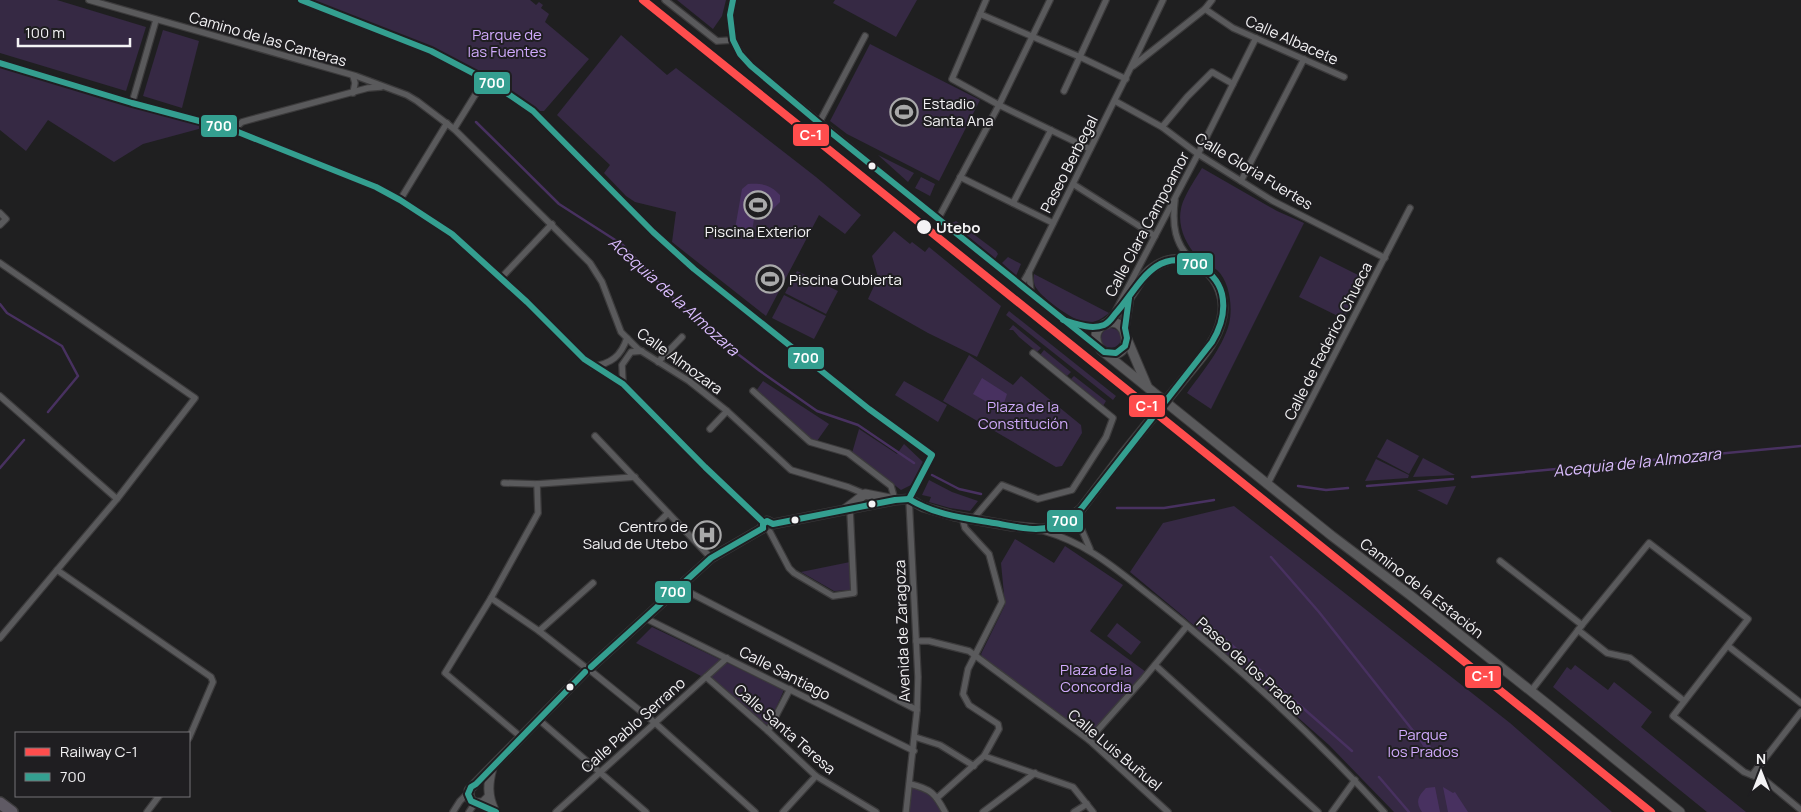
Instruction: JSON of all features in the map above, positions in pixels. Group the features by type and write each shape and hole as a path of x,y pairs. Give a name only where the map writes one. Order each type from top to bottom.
{"highway":[{"path":"0,803 12,812"}],"street":[{"name":"Camino de las Canteras","path":"89,0 361,78 386,87"},
{"path":"301,0 430,51 484,79 533,111 653,232 694,269 869,409 932,455 909,499"},
{"path":"665,0 717,41 733,40"},
{"path":"733,0 730,15 733,40 740,54 751,66 1021,286 1101,350 1109,354 1119,352 1126,344 1127,339 1124,330 1129,298"},
{"path":"986,0 952,79 999,105 1090,149"},
{"path":"938,219 999,105 1050,0"},
{"path":"1064,91 1106,0"},
{"name":"Paseo Berbegal","path":"1021,286 1132,67 1163,0"},
{"path":"1132,67 1205,9 1212,0"},
{"name":"Calle Albacete","path":"1205,9 1233,28 1344,77"},
{"path":"980,14 1126,79"},
{"path":"132,103 156,20"},
{"path":"819,123 865,36"},
{"name":"Calle Clara Campoamor","path":"1114,314 1256,38"},
{"path":"1241,181 1304,59"},
{"path":"0,63 132,103 233,130 376,187 400,200 452,234 593,366 623,384 705,467 768,527 789,568 794,573 833,596 854,593 847,510"},
{"path":"1162,127 1186,96 1212,72 1233,84"},
{"name":"Camino de las Canteras","path":"353,76 355,83 353,92"},
{"name":"Camino de las Canteras","path":"361,78 363,84 361,90"},
{"path":"454,129 484,79"},
{"path":"233,130 242,122 249,120 361,90 386,87"},
{"name":"Calle Almozara","path":"386,87 417,101 454,129 590,262 602,282 621,332 642,352 689,382 727,410 791,470 848,487 867,495"},
{"name":"Calle Gloria Fuertes","path":"1115,101 1162,127 1198,154 1273,201 1384,258"},
{"path":"400,200 447,124"},
{"path":"1013,203 1052,130"},
{"path":"960,177 1052,223"},
{"path":"1073,184 1155,236"},
{"path":"453,812 469,792 470,787 476,784 588,669 711,558 768,527 869,505 909,499 927,509 973,519 1040,529 1056,526 1081,509 1212,342 1221,324 1224,308 1223,297 1218,283 1210,272 1198,264 1185,251 1175,235 1173,220 1176,196"},
{"name":"Calle de Federico Chueca","path":"1267,485 1410,208"},
{"path":"0,213 6,218 0,225"},
{"path":"501,278 552,224"},
{"path":"1101,350 1096,338 1099,329 1129,298 1146,273 1162,262 1179,260 1198,264"},
{"path":"0,264 195,398 117,499 0,638"},
{"path":"1029,272 1031,294"},
{"path":"1064,320 1086,326 1116,324 1124,330"},
{"path":"658,362 682,337"},
{"path":"593,366 606,364 613,360 627,338"},
{"name":"Camino de la Estación","path":"1127,339 1146,386"},
{"name":"Camino de la Estación","path":"1101,350 1267,485 1410,595 1680,812"},
{"path":"623,384 622,365 630,352 642,352"},
{"path":"973,519 1002,485 1038,499 1072,490 1106,437 1113,418 1033,353"},
{"path":"753,391 810,442 848,453 891,486 895,500"},
{"path":"0,396 117,499"},
{"path":"710,428 727,410"},
{"path":"595,436 711,558"},
{"path":"504,483 537,484 635,477"},
{"path":"521,737 445,673 491,598 538,513 537,484"},
{"path":"847,510 867,495 895,500"},
{"path":"867,495 869,505"},
{"name":"Avenida de Zaragoza","path":"906,812 914,751 918,677 909,499"},
{"path":"1081,509 1081,528 1090,549"},
{"path":"658,524 668,513"},
{"path":"937,798 984,756 999,728 998,724 969,705 964,698 963,690 966,676 1000,607 1001,598 989,554 965,528 962,517"},
{"name":"Paseo de los Prados","path":"1040,529 1068,538 1090,549 1187,626 1259,689 1355,780 1384,812"},
{"path":"1530,691 1649,544 1748,619 1672,716 1744,772 1766,781 1801,810"},
{"path":"1500,561 1580,627 1607,653 1630,658 1684,701"},
{"path":"57,570 210,677 213,682 190,736"},
{"path":"539,631 593,583"},
{"path":"679,588 917,710"},
{"path":"491,598 539,631 654,722 755,812"},
{"name":"Calle Santiago","path":"645,618 914,751"},
{"path":"1089,740 1187,626"},
{"name":"Calle Luis Buñuel","path":"916,641 929,641 969,651 1089,740 1168,812"},
{"path":"1728,646 1801,703"},
{"name":"Calle Pablo Serrano","path":"556,812 727,658"},
{"path":"1155,664 1318,812"},
{"name":"Calle Santa Teresa","path":"706,677 816,776 876,812"},
{"path":"768,731 790,689"},
{"path":"1752,775 1801,712"},
{"path":"538,719 646,812"},
{"path":"915,737 940,746 974,766"},
{"path":"984,756 1073,787 1093,812"},
{"path":"469,812 477,804 486,802 493,765"},
{"path":"983,812 1034,774"},
{"path":"783,812 816,776"},
{"path":"1332,812 1355,780"},
{"path":"476,784 481,784 488,793 495,811"},
{"path":"910,784 932,792 945,812"},
{"path":"469,792 470,799 495,811"},
{"path":"147,812 158,797"},
{"path":"1074,812 1086,804"}],"green space":[{"path":"0,0 57,0 146,27 126,91 0,53"},
{"name":"Parque de las Fuentes","path":"300,0 530,0 536,5 539,2 543,5 541,8 549,14 545,22 589,59 544,111 533,111 478,75 387,34"},
{"path":"677,0 726,0 722,16 713,29"},
{"path":"835,0 917,0 896,37 833,3"},
{"path":"163,30 199,41 182,108 143,96"},
{"path":"621,35 667,75 676,68 816,177 861,215 845,234 819,215 766,316 672,242 676,212 635,202 626,196 604,173 610,165 557,115"},
{"name":"Estadio Santa Ana","path":"870,44 980,100 939,181 847,134 830,121"},
{"path":"0,67 206,127 143,144 114,162 48,120 26,151 0,130"},
{"path":"878,155 914,173 908,182"},
{"path":"1202,168 1277,211 1304,223 1211,409 1187,393 1211,360 1226,333 1230,318 1228,288 1217,270 1201,260 1191,250 1184,237 1180,223 1184,199"},
{"path":"921,177 935,184 930,196 915,188"},
{"path":"956,221 996,251 998,254 995,259 952,223"},
{"path":"894,231 910,244 912,242 925,252 929,247 1001,306 977,357 928,333 868,299 878,277 872,256"},
{"path":"1320,256 1364,278 1344,319 1299,297"},
{"path":"1008,257 1021,264 1016,276 1002,263"},
{"path":"797,271 838,291 826,314 785,293"},
{"path":"1034,274 1109,313 1094,322 1084,322 1073,317 1040,293 1034,282"},
{"path":"784,295 826,316 814,339 772,318"},
{"path":"1009,311 1116,396 1113,400 1006,315"},
{"path":"1013,325 1041,348 1037,352 1013,330 1009,330"},
{"path":"1111,328 1118,331 1121,338 1118,345 1111,348 1104,345 1101,338 1104,331"},
{"path":"1044,350 1071,372 1067,376 1040,355"},
{"name":"Plaza de la Constitución","path":"969,355 1013,385 1021,376 1081,425 1082,433 1062,466 1056,467 943,401"},
{"path":"1074,376 1106,401 1103,406 1071,379"},
{"path":"763,381 829,424 817,441 811,439 756,391"},
{"path":"904,381 947,405 938,422 895,395"},
{"path":"859,429 897,454 904,444 923,462 911,485 901,490 852,453"},
{"path":"1387,439 1419,456 1409,474 1377,457"},
{"path":"1423,458 1455,475 1413,477"},
{"path":"1376,459 1409,475 1408,478 1365,481"},
{"path":"929,480 952,492 978,501 970,511 929,502 931,497 922,495"},
{"path":"1456,486 1447,505 1417,490"},
{"name":"Parque los Prados","path":"1234,506 1510,723 1612,812 1394,812 1329,745 1183,616 1130,572 1163,523"},
{"name":"Plaza de la Concordia","path":"1015,539 1054,563 1065,546 1123,585 1090,631 1146,672 1099,727 1093,730 1082,731 985,662 981,654 1005,605 1001,563"},
{"path":"850,562 852,590 834,591 801,572"},
{"path":"1117,623 1141,642 1131,655 1107,636"},
{"path":"652,627 784,690 768,726 701,676 636,643"},
{"path":"1575,665 1608,690 1614,682 1652,712 1641,727 1746,812 1707,812 1553,687 1567,667 1571,670"},
{"path":"910,784 932,792 945,812 906,812"}],"shaded area":[{"name":"Piscina Exterior","path":"748,184 766,185 780,195 780,202 772,210 756,208 752,231 735,229 742,189"},
{"path":"982,378 1007,394 1003,406 1000,406 999,409 973,394"},
{"path":"1414,732 1431,746 1433,759 1430,757"},
{"path":"1435,787 1440,812 1422,812 1418,802 1419,796 1426,788"},
{"path":"1443,787 1453,793 1455,792 1468,812 1448,812"}],"waterway":[{"name":"Acequia de la Almozara","path":"476,122 559,204 623,245 675,300 726,345 817,411 858,425 914,463"},
{"path":"0,304 7,313 62,346 78,376 48,412"},
{"path":"0,468 24,440"},
{"name":"Acequia de la Almozara","path":"1472,477 1801,446"},
{"name":"Acequia de la Almozara","path":"932,475 959,489 981,494"},
{"name":"Acequia de la Almozara","path":"1367,486 1453,479"},
{"name":"Acequia de la Almozara","path":"1298,486 1326,490 1348,488"},
{"name":"Acequia de la Almozara","path":"1117,508 1164,508 1214,500"},
{"path":"1271,557 1319,612 1414,732"},
{"path":"1210,626 1268,677"},
{"path":"1271,680 1352,751"},
{"path":"1379,777 1409,812"}],"rail line":[{"name":"C-1","path":"643,0 1651,812"}],"transit line":[{"name":"700","path":"301,0 431,51 492,83 533,111 653,232 694,269 869,409 932,455 909,499"},
{"name":"700","path":"733,0 730,15 733,40 740,54 751,66 1104,352 1116,353 1125,346 1129,298"},
{"name":"700","path":"0,63 132,103 233,130 376,187 400,200 452,234 527,302 584,359 623,384 705,467 764,523"},
{"name":"700","path":"909,499 929,509 950,515 1023,528 1045,528 1056,526 1067,520 1081,509 1212,342 1222,319 1223,301 1218,285 1204,269 1195,264 1180,260 1168,261 1148,273 1106,324 1089,327 1063,320"},
{"name":"700","path":"763,528 763,524 767,521 773,524 895,500 909,499"},
{"name":"700","path":"591,667 711,558 763,528"},
{"name":"700","path":"496,812 471,801 468,794 471,787 585,672"}],"place":[{"name":"Estadio Santa Ana","path":"904,112"},
{"name":"Piscina Exterior","path":"758,205"},
{"name":"Utebo","path":"924,227"},
{"name":"Piscina Cubierta","path":"770,279"},
{"name":"Centro de Salud de Utebo","path":"707,535"}]}
